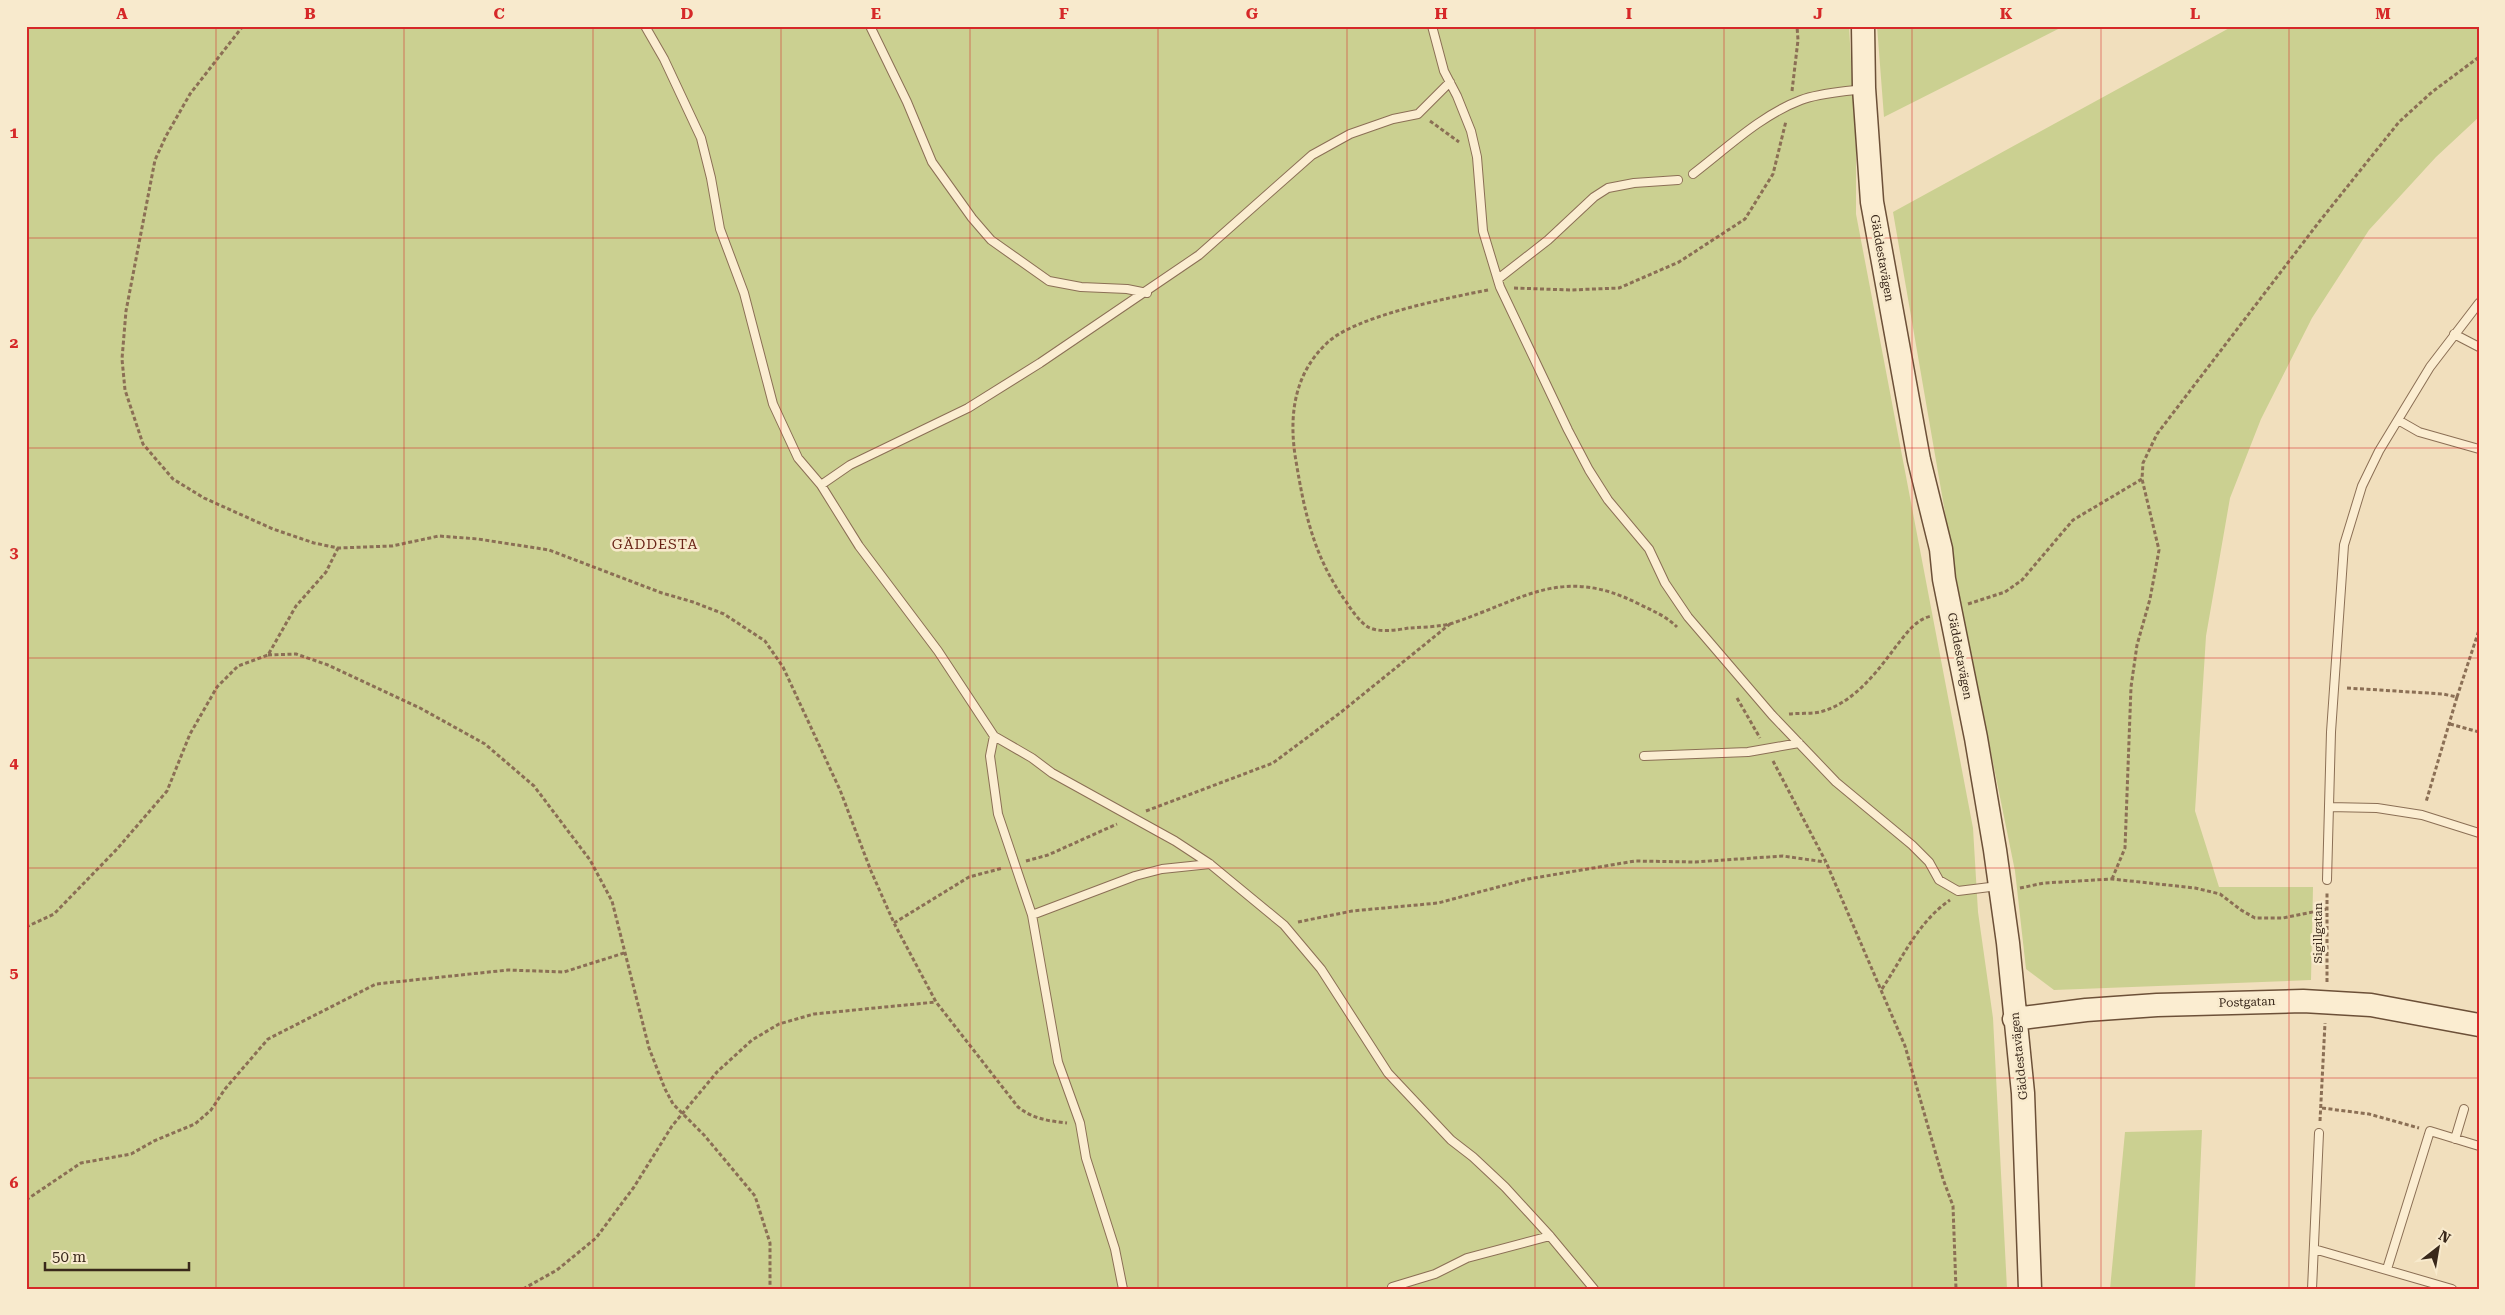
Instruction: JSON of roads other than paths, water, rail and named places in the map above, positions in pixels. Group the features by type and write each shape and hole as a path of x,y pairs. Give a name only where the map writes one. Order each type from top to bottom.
{"street":[{"name":"Gäddestavägen","path":"1862,26 1864,88 1872,202 1920,460 1941,549 1950,610 1976,738 2008,943 2014,1019 2024,1103 2030,1289"},
{"name":"Postgatan","path":"2014,1019 2086,1010 2278,1000 2371,1005 2479,1026"}],"lane":[{"path":"645,26 664,59 700,138 711,178 720,229 744,292 773,404 798,458 821,485 859,546 938,651 994,736 1032,758 1052,773 1175,841 1210,864 1284,925 1322,970 1388,1074 1434,1123 1505,1187 1550,1236 1594,1289"},
{"path":"870,26 907,102 932,162 972,218 991,240 1049,281 1081,287 1127,289 1147,293"},
{"path":"1432,26 1444,71 1471,131 1477,157 1483,231 1500,287 1589,470 1608,500 1649,549 1665,582 1688,617 1772,715 1836,782 1912,845 1929,862 1939,880 1958,891 1999,886"},
{"path":"821,485 850,465 968,408 1147,293 1198,255 1312,155 1350,134 1393,119 1418,114 1450,82"},
{"path":"1693,174 1761,122 1790,105 1812,98 1864,88"},
{"path":"1498,279 1554,235 1594,197 1608,188 1634,183 1678,180"},
{"path":"2327,880 2334,687 2344,545 2362,486 2379,451 2430,367 2479,303"},
{"path":"2454,334 2479,347"},
{"path":"2398,420 2419,432 2479,450"},
{"path":"994,736 990,756 998,814 1032,915 1058,1062 1080,1123 1086,1158 1115,1249 1123,1289"},
{"path":"1644,756 1748,752 1799,743"},
{"path":"2329,807 2377,808 2422,815 2479,833"},
{"path":"1032,915 1135,876 1162,870 1210,864"},
{"path":"2455,1139 2464,1109"},
{"path":"2387,1269 2430,1131 2479,1146"},
{"path":"2312,1289 2319,1133"},
{"path":"1392,1287 1435,1274 1484,1253 1550,1236"},
{"path":"2314,1249 2452,1289"}],"district":[{"name":"GÄDDESTA","path":"655,544"}]}
